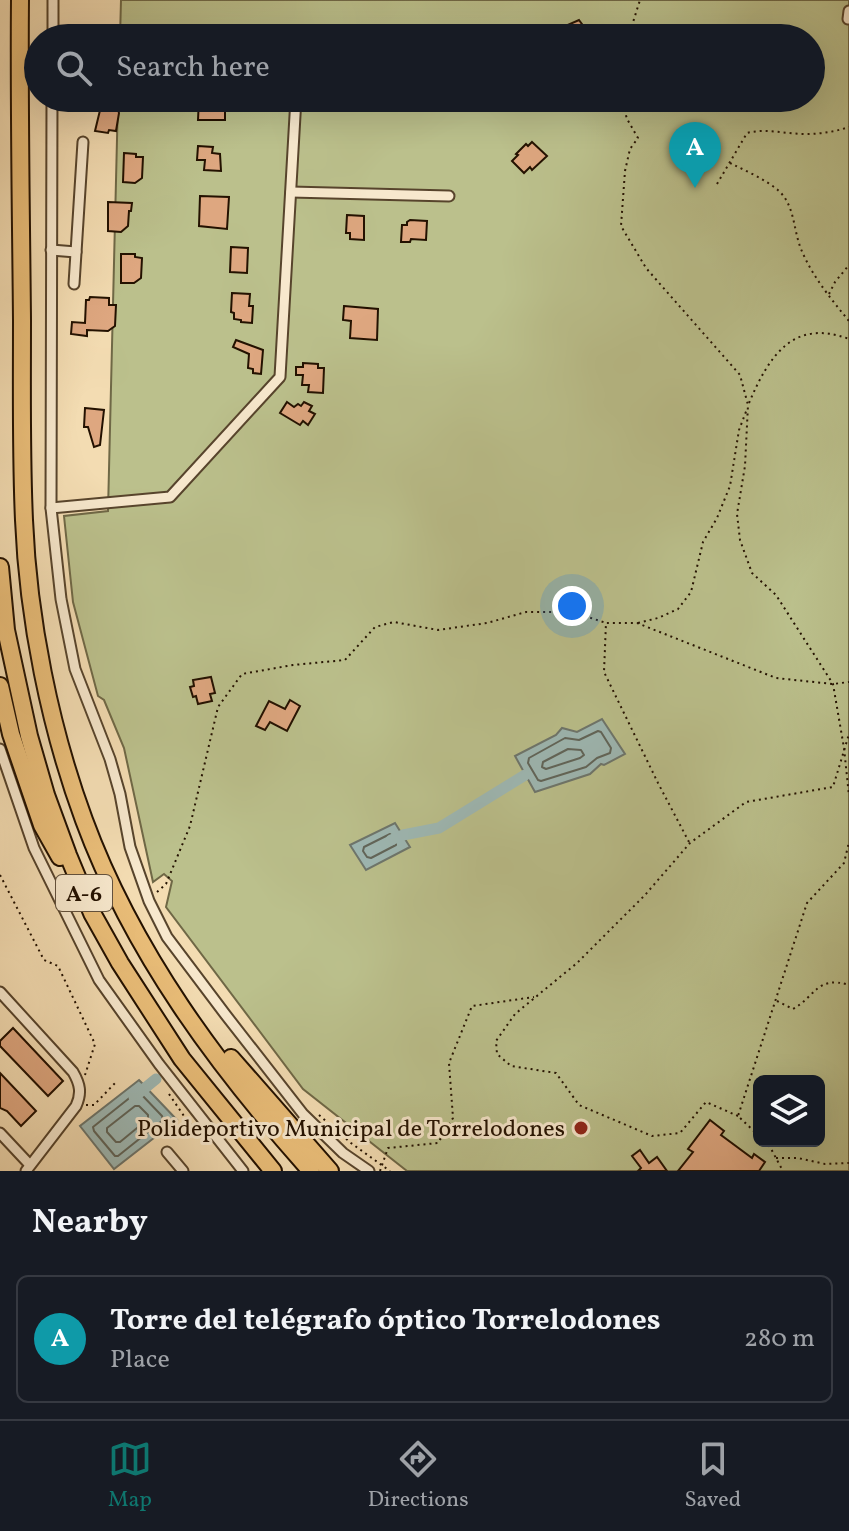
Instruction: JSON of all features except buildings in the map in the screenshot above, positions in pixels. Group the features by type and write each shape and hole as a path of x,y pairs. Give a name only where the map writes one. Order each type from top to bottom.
{"highway":[{"name":"A-6","path":"20,0 24,523 34,624 52,716 84,820 121,904 160,976 204,1041 311,1171"},
{"name":"A-6","path":"0,567 6,630 29,736 46,795 92,913 120,963 182,1059 273,1171"},
{"path":"0,686 11,734 42,825 92,913"},
{"path":"160,976 330,1171"}],"street":[{"path":"53,0 53,24"},
{"path":"52,112 51,508 61,599 75,669 110,759 130,847 149,901 167,937 303,1114 343,1153 369,1171"},
{"path":"51,508 170,497 280,377 295,112"},
{"path":"74,284 83,142"},
{"path":"291,192 449,196"},
{"path":"51,250 76,252"},
{"path":"0,749 34,848 99,980 159,1064 243,1171"},
{"path":"0,992 73,1072 80,1089 76,1106 28,1168 0,1133"},
{"path":"167,1152 183,1171"}],"path":[{"path":"632,24 640,0"},
{"path":"625,112 638,138 630,149 625,171 621,226 646,268 740,375 748,405 745,466 737,514 740,540 752,573 776,595 833,684 849,796"},
{"path":"717,184 747,133 759,130 830,133 849,127"},
{"path":"730,163 781,193 793,214 800,247 813,274 849,321"},
{"path":"828,295 849,265"},
{"path":"149,901 166,884 190,826 218,707 242,674 345,660 375,627 394,622 438,630 487,623 526,612 573,612 606,623 637,623 678,609 691,592 703,542 730,486 739,430 764,373 780,349 803,335 821,331 849,339"},
{"path":"606,623 604,672 690,843"},
{"path":"637,623 776,678 833,684 849,682"},
{"path":"753,1130 738,1116 706,1102 680,1133 652,1136 579,1105 556,1073 511,1066 497,1054 496,1041 515,1014 600,941 690,843 746,802 833,787 849,734"},
{"path":"738,1116 807,903 844,863 849,842"},
{"path":"0,875 44,960 58,966 95,1044 80,1089"},
{"path":"776,1000 793,1009 819,986 829,982 849,985"},
{"path":"380,1171 388,1148 438,1143 453,1118 449,1063 472,1006 538,997"},
{"path":"76,1106 94,1105 117,1081"},
{"path":"311,1107 351,1143 390,1171"},
{"path":"770,1147 783,1171"},
{"path":"776,1158 798,1158 825,1164 849,1163"}],"green space":[{"path":"121,0 849,0 849,1171 407,1171 303,1089 166,907 172,881 164,874 153,882 124,748 104,700 98,696 73,602 64,516 108,511 118,112 825,112 825,24 120,24"}],"water":[{"path":"602,719 625,754 601,764 590,774 535,792 515,756 556,735 562,728 577,732"},
{"path":"395,823 410,847 366,870 350,845"},
{"path":"139,1080 177,1120 114,1169 80,1126"}],"waterway":[{"path":"391,840 439,828 525,775"},
{"path":"134,1097 156,1079"}],"place":[{"name":"Torre del telégrafo óptico Torrelodones","path":"695,188"},
{"name":"Polideportivo Municipal de Torrelodones","path":"581,1128"}]}
